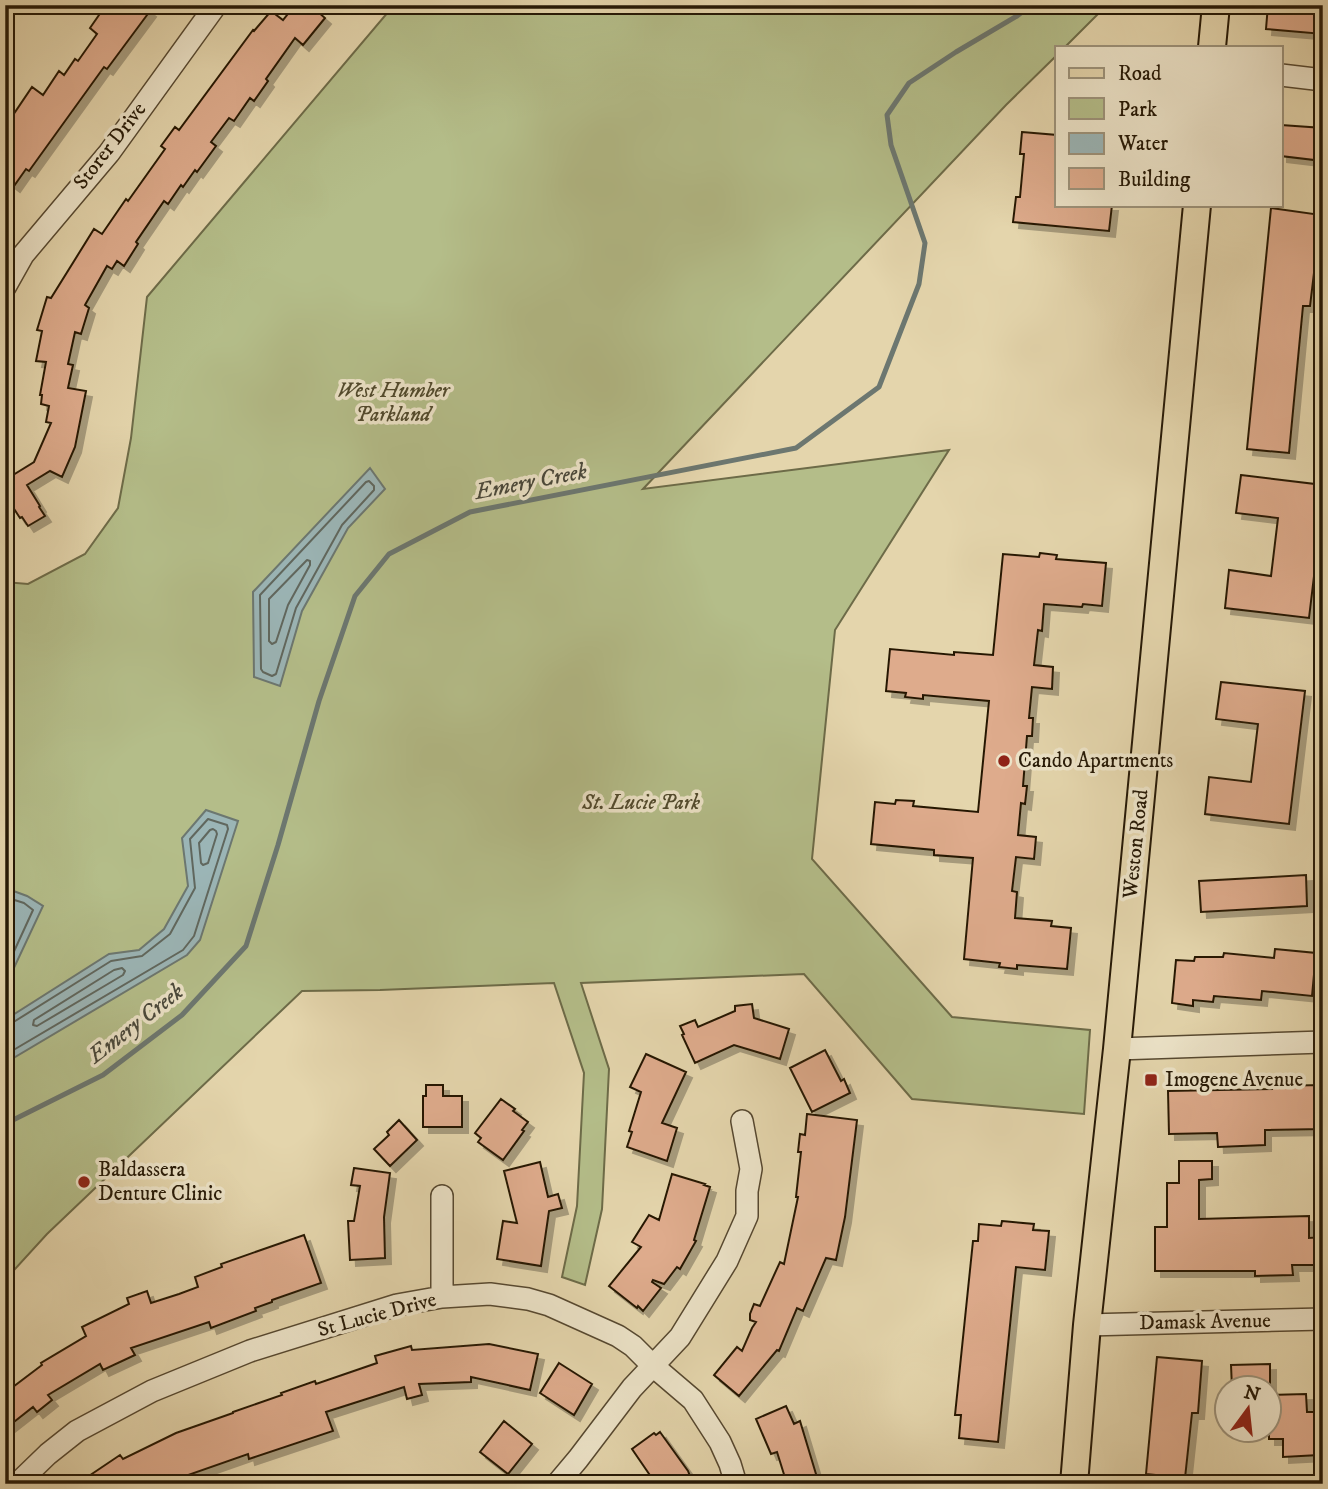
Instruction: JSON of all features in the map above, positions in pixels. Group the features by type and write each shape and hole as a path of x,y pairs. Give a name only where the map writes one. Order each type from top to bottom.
{"main road":[{"path":"1212,46 1216,5"},
{"name":"Weston Road","path":"1074,1484 1087,1325 1117,1049 1197,206"}],"street":[{"name":"Storer Drive","path":"5,288 23,255 108,153 216,5"},
{"path":"1282,75 1323,80"},
{"path":"1117,1049 1323,1042"},
{"path":"557,1484 632,1388 680,1337 727,1261 747,1216 747,1191 751,1169 742,1121"},
{"path":"442,1196 442,1297"},
{"name":"St Lucie Drive","path":"17,1484 77,1431 152,1391 250,1351 397,1305 442,1297 490,1294 549,1305 618,1336 633,1346 652,1366 693,1400 720,1442 736,1484"},
{"name":"Damask Avenue","path":"1087,1325 1323,1319"}],"green space":[{"name":"West Humber Parkland","path":"394,5 1107,5 1066,46 1055,46 1055,57 1006,105 643,489 949,450 835,630 812,859 952,1017 1090,1030 1084,1114 912,1099 804,974 581,983 609,1069 602,1209 585,1285 562,1277 577,1206 584,1073 554,983 302,991 47,1234 5,1280 5,582 28,584 85,554 118,508 131,438 147,297"}],"water":[{"path":"370,468 385,489 348,528 302,611 280,686 254,677 253,592"},
{"path":"206,810 238,821 200,940 187,955 5,1063 5,1016 8,1018 109,954 139,950 164,929 188,886 182,838"},
{"path":"8,889 43,906 5,987 5,893"}],"building":[{"path":"106,5 142,5 150,11 107,69 104,67 29,171 26,169 14,186 5,179 5,114 11,118 32,87 43,95 59,71 64,75 75,59 78,61 97,34 90,28"},
{"path":"295,5 310,5 325,18 303,45 295,38 254,101 250,98 234,121 229,118 211,142 216,146 197,172 195,170 183,187 181,185 168,204 164,201 136,242 138,244 124,266 117,261 112,269 107,266 85,305 89,308 81,334 75,332 68,364 73,365 68,388 86,391 75,447 62,477 50,471 27,485 45,516 28,526 5,495 5,480 34,462 51,423 46,422 49,406 41,404 40,395 46,362 36,361 42,331 37,330 47,297 51,298 94,229 102,234 126,199 128,201 165,149 161,146 175,127 179,130 253,30 271,11 283,20"},
{"path":"1268,5 1323,5 1323,34 1266,29"},
{"path":"1282,125 1323,128 1323,161 1282,156"},
{"path":"1022,132 1055,135 1055,206 1112,206 1109,231 1013,222 1016,197 1020,197 1024,154 1020,154"},
{"path":"1271,208 1321,215 1310,306 1303,306 1289,453 1247,449"},
{"path":"1241,475 1323,485 1309,618 1225,608 1229,570 1271,576 1278,518 1236,513"},
{"name":"Cando Apartments","path":"1040,553 1057,555 1056,559 1106,563 1102,606 1044,604 1042,631 1038,630 1034,665 1053,667 1052,689 1032,687 1029,718 1033,718 1032,736 1027,736 1023,786 1027,786 1025,804 1021,803 1018,835 1036,837 1034,859 1016,857 1012,891 1017,892 1015,918 1052,921 1051,926 1071,928 1067,969 1017,965 1017,969 999,967 1000,963 964,959 973,858 934,855 934,850 871,844 875,802 895,804 896,800 914,801 913,806 978,812 989,701 923,695 923,699 905,697 906,693 886,691 890,649 954,655 954,652 993,655 1003,554 1039,557"},
{"path":"1221,682 1305,691 1289,824 1205,814 1209,777 1251,782 1258,724 1216,719"},
{"path":"1306,875 1307,906 1201,912 1199,881"},
{"path":"1275,949 1316,953 1312,996 1262,991 1261,1000 1214,996 1213,1002 1193,1000 1193,1006 1172,1003 1176,960 1194,961 1195,957 1223,957 1224,953 1274,958"},
{"path":"752,1004 754,1018 789,1029 780,1059 734,1045 695,1063 680,1026 695,1020 698,1027 735,1011 735,1006"},
{"path":"825,1050 850,1093 812,1112 790,1068"},
{"path":"646,1054 686,1072 662,1123 677,1128 667,1161 627,1147 641,1092 630,1087"},
{"path":"426,1085 443,1085 443,1096 462,1096 462,1127 423,1127 423,1096 426,1096"},
{"path":"1323,1085 1323,1129 1265,1130 1265,1145 1218,1147 1217,1133 1169,1134 1168,1091"},
{"path":"501,1099 528,1122 503,1160 478,1142 481,1138 475,1133"},
{"path":"807,1114 857,1120 845,1217 836,1260 826,1258 803,1311 797,1308 779,1351 777,1350 739,1396 714,1375 737,1347 742,1351 756,1322 750,1320 754,1304 760,1306 780,1262 784,1264 798,1197 800,1134 805,1135"},
{"path":"399,1120 417,1140 390,1166 374,1149 389,1135 387,1132"},
{"path":"1179,1161 1212,1161 1212,1179 1199,1180 1199,1219 1309,1216 1309,1238 1323,1237 1323,1265 1292,1265 1293,1275 1255,1276 1255,1271 1155,1271 1155,1227 1167,1227 1167,1183 1179,1183"},
{"path":"540,1162 548,1197 558,1194 562,1208 549,1211 541,1266 497,1259 503,1221 517,1223 504,1171"},
{"path":"354,1168 390,1173 384,1217 385,1258 350,1260 348,1221 354,1221 360,1186 351,1185"},
{"path":"672,1174 710,1187 694,1240 696,1241 680,1269 677,1267 664,1284 653,1280 652,1282 661,1288 643,1311 609,1286 641,1247 632,1242 649,1215 659,1220"},
{"path":"1002,1221 1034,1224 1033,1230 1049,1231 1045,1270 1016,1267 998,1442 959,1438 961,1415 955,1415 973,1241 978,1241 979,1224 1001,1226"},
{"path":"304,1235 321,1283 272,1300 255,1308 256,1311 211,1328 209,1322 131,1348 135,1355 103,1370 100,1364 48,1395 52,1400 37,1412 33,1407 5,1429 5,1393 42,1365 41,1363 86,1336 82,1327 129,1304 127,1298 147,1291 151,1303 179,1294 198,1287 195,1277 222,1267 221,1264"},
{"path":"489,1344 538,1354 530,1390 471,1377 471,1382 419,1384 422,1395 407,1399 404,1387 326,1412 333,1431 249,1459 248,1454 188,1475 189,1477 176,1484 77,1484 120,1455 123,1459 176,1433 282,1395 281,1393 377,1363 375,1356 411,1346 412,1350"},
{"path":"1157,1357 1202,1361 1198,1413 1192,1413 1185,1478 1146,1474"},
{"path":"559,1363 592,1384 574,1415 540,1393"},
{"path":"1270,1364 1270,1374 1231,1374 1231,1365"},
{"path":"1306,1394 1307,1412 1321,1412 1319,1455 1283,1457 1282,1395"},
{"path":"786,1406 794,1424 800,1421 819,1484 787,1484 777,1452 771,1454 756,1419"},
{"path":"504,1421 532,1444 508,1474 480,1452"},
{"path":"660,1432 688,1471 693,1484 656,1484 632,1449 654,1433 656,1435"}],"waterway":[{"name":"Emery Creek","path":"5,1124 103,1075 182,1015 246,946 319,701 355,596 389,554 470,512 796,448 879,387 919,284 925,243 891,145 887,115 909,83 1031,5"}],"place":[{"name":"Cando Apartments","path":"1004,761"},
{"name":"Imogene Avenue","path":"1151,1080"},
{"name":"Baldassera Denture Clinic","path":"84,1182"}],"park label":[{"name":"St. Lucie Park","path":"641,803"}]}
